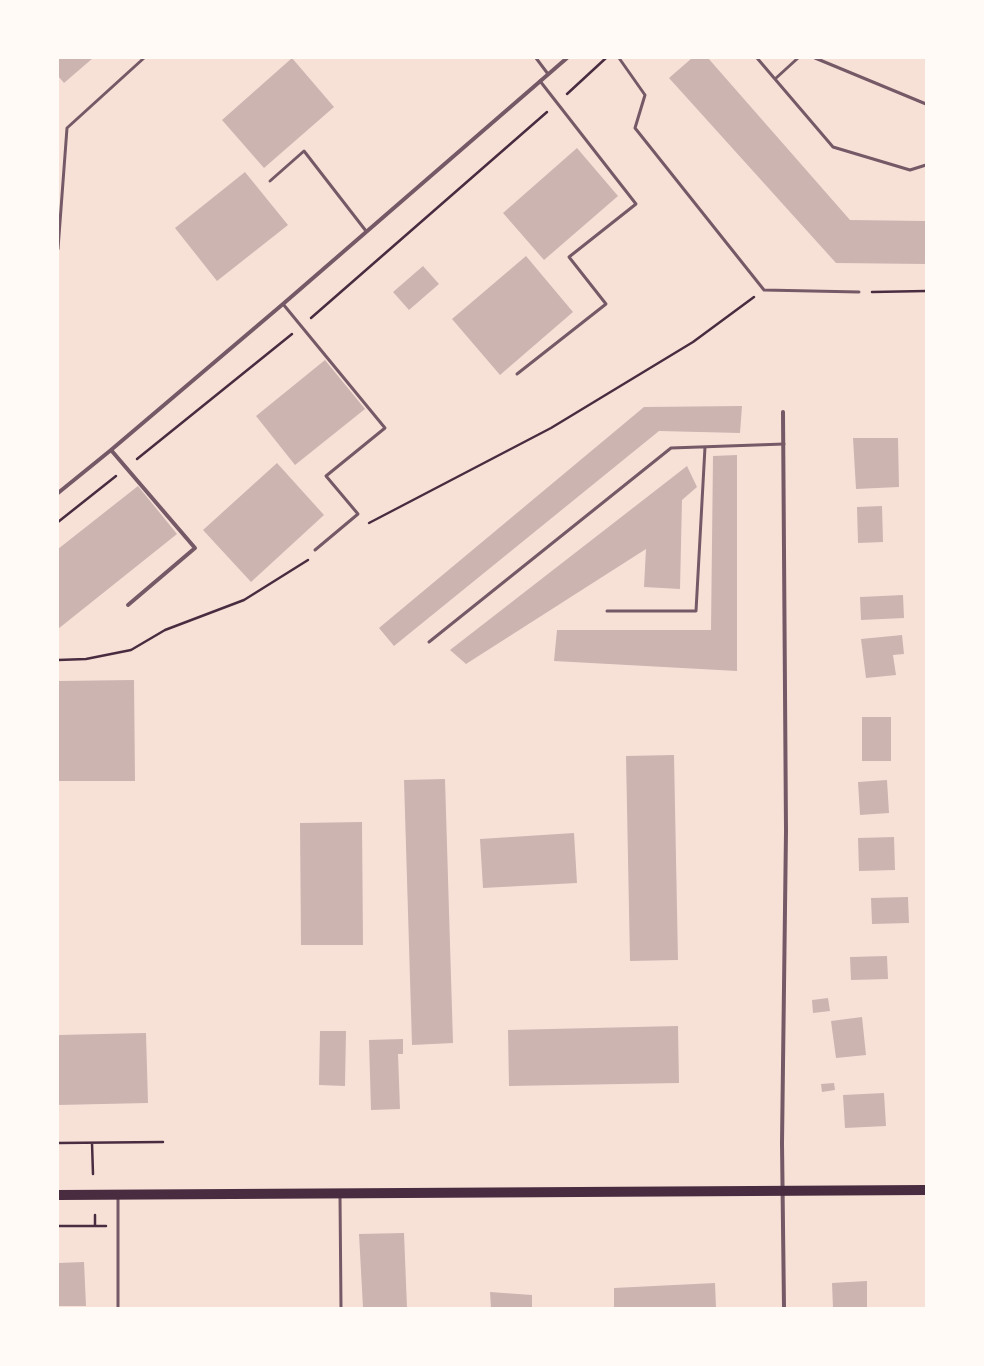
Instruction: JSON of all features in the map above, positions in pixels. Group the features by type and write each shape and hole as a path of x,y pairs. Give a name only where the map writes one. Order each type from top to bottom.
{"main road":[{"path":"58,1195 926,1190"}],"street":[{"path":"58,493 284,304 366,231 567,58"},
{"path":"783,412 786,831 783,1191 784,1308"},
{"path":"111,450 195,548 128,605"}],"lane":[{"path":"58,249 67,128 144,58"},
{"path":"536,58 548,74"},
{"path":"619,58 645,95 635,128 764,290 859,292"},
{"path":"757,58 833,147 910,170 926,165"},
{"path":"775,79 798,58"},
{"path":"815,58 926,104"},
{"path":"517,374 606,304 569,257 636,204 540,81"},
{"path":"270,181 304,151 366,231"},
{"path":"284,304 385,428 326,476 358,514 315,550"},
{"path":"429,642 671,448 784,444"},
{"path":"607,611 696,611 704,447"},
{"path":"340,1193 341,1308"},
{"path":"118,1194 118,1308"}],"path":[{"path":"58,522 302,326 558,103 606,58"},
{"path":"367,524 551,428 693,342 764,290"},
{"path":"859,292 926,290"},
{"path":"58,660 86,659 131,650 165,630 244,600 309,560"},
{"path":"58,1143 162,1142"},
{"path":"92,1143 93,1174"},
{"path":"94,1215 95,1226"},
{"path":"58,1226 118,1225"}],"building":[{"path":"58,58 93,58 64,83 58,76"},
{"path":"292,58 334,107 264,168 222,120"},
{"path":"692,58 708,58 850,220 926,221 926,264 836,263 669,78"},
{"path":"577,148 618,196 544,260 503,213"},
{"path":"245,172 288,225 217,281 175,228"},
{"path":"526,256 573,312 500,375 452,319"},
{"path":"423,266 439,284 409,310 393,292"},
{"path":"325,360 365,409 295,465 256,416"},
{"path":"742,406 740,433 659,431 394,646 379,628 644,407"},
{"path":"853,438 898,438 899,487 856,489"},
{"path":"737,455 737,671 554,661 557,630 711,630 713,456"},
{"path":"277,463 324,515 251,582 203,530"},
{"path":"687,466 697,487 682,500 680,589 644,587 646,549 466,664 450,650"},
{"path":"138,486 177,534 58,629 58,549"},
{"path":"882,506 883,542 858,543 857,507"},
{"path":"903,595 904,618 861,620 860,597"},
{"path":"902,635 904,654 893,655 896,675 866,678 861,639"},
{"path":"134,680 135,781 58,781 58,681"},
{"path":"862,717 891,717 891,761 862,761"},
{"path":"674,755 678,960 630,961 626,756"},
{"path":"445,779 453,1043 412,1045 404,780"},
{"path":"887,780 889,813 860,815 858,782"},
{"path":"362,822 363,945 301,945 300,823"},
{"path":"574,833 577,883 483,888 480,839"},
{"path":"894,837 895,870 859,871 858,838"},
{"path":"908,897 909,923 872,924 871,898"},
{"path":"887,956 888,979 851,980 850,957"},
{"path":"828,998 830,1011 813,1013 812,1000"},
{"path":"862,1017 866,1055 836,1058 831,1021"},
{"path":"678,1026 679,1083 509,1086 508,1030"},
{"path":"320,1031 346,1031 345,1086 319,1085"},
{"path":"146,1033 148,1103 58,1105 58,1035"},
{"path":"403,1039 403,1054 398,1054 400,1109 371,1110 369,1040"},
{"path":"834,1083 835,1090 822,1092 821,1084"},
{"path":"884,1093 886,1126 845,1128 843,1095"},
{"path":"404,1233 407,1308 363,1308 359,1234"},
{"path":"84,1262 86,1306 58,1306 58,1263"},
{"path":"867,1281 867,1308 833,1308 832,1283"},
{"path":"715,1283 716,1308 614,1308 614,1288"},
{"path":"490,1292 532,1295 532,1308 491,1308"}]}
